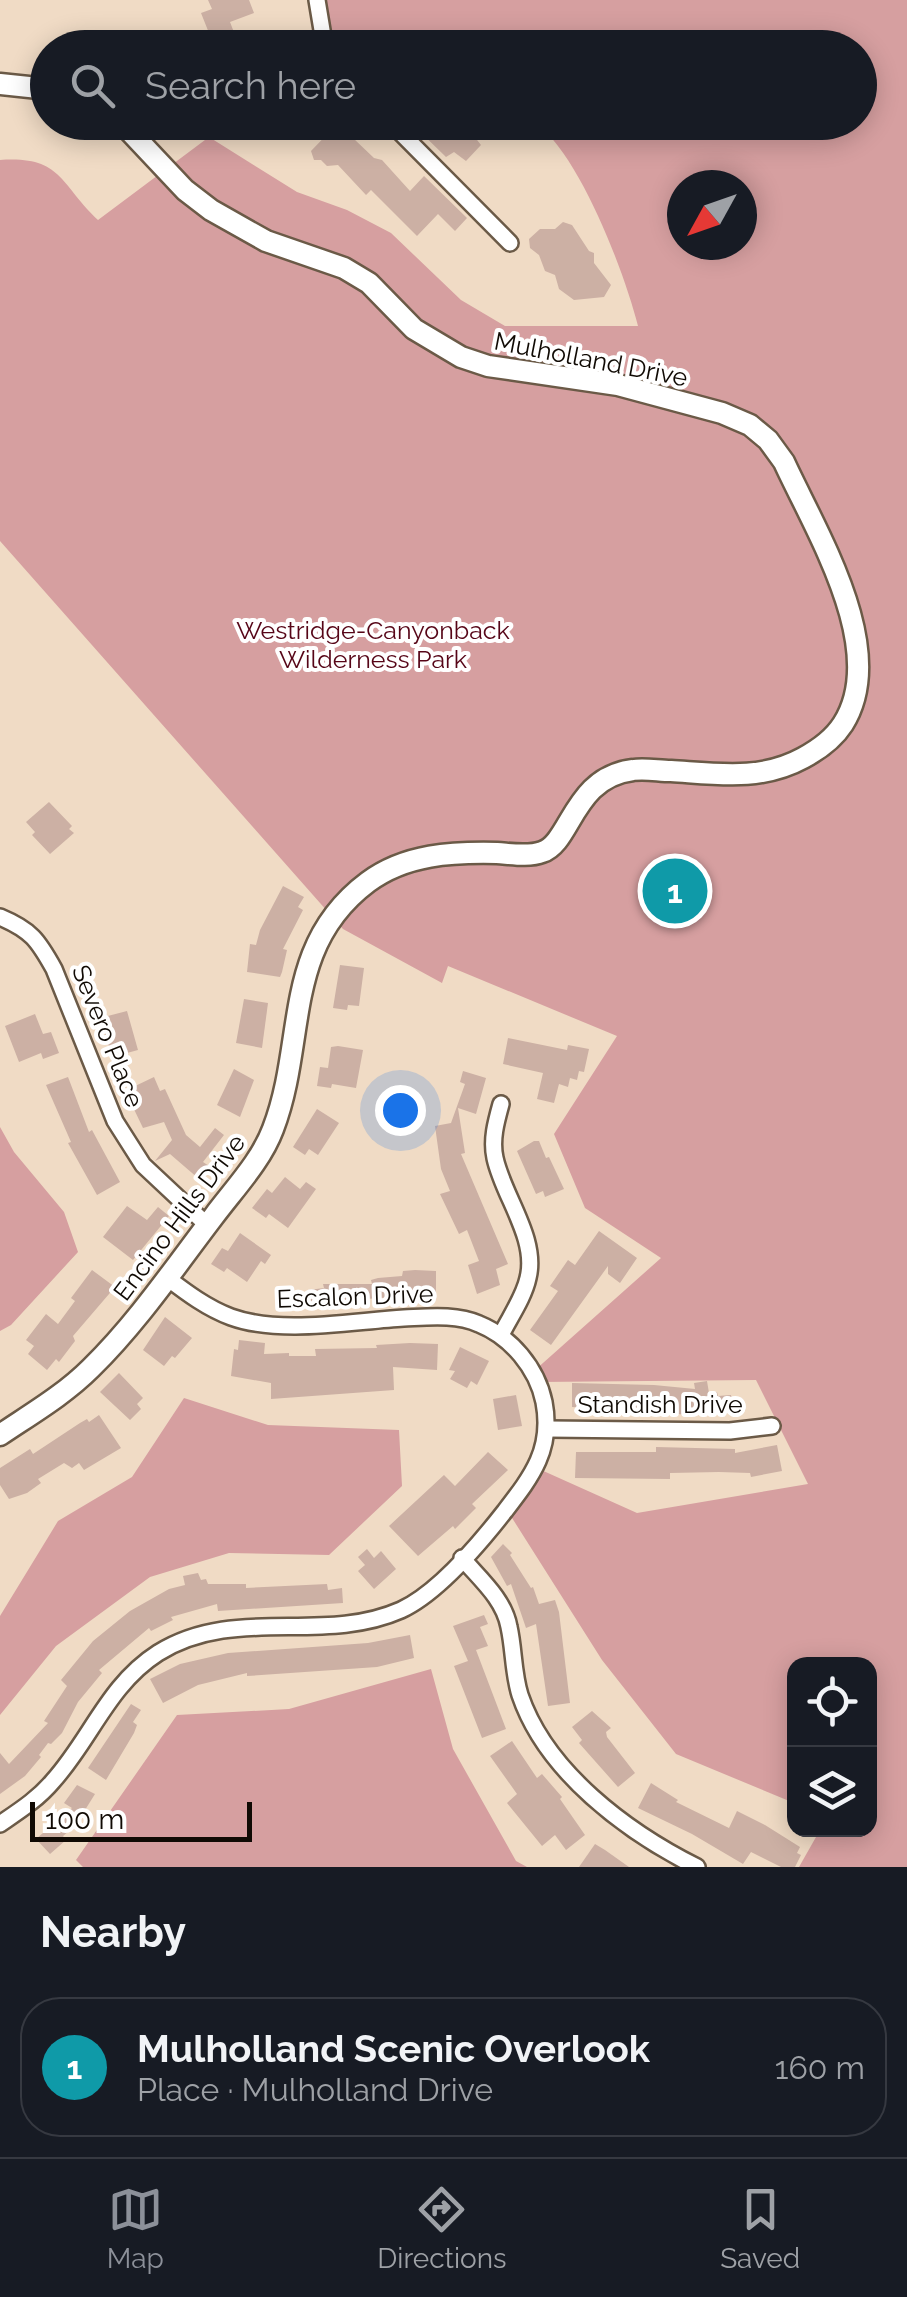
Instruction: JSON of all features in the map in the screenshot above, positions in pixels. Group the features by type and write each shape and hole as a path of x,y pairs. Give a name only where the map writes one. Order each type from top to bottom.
{"main road":[{"path":"0,84 30,87"},
{"name":"Mulholland Drive","path":"138,140 185,190 211,210 266,241 344,268 369,283 414,329 460,357 488,366 618,386 722,413 750,424 784,462 854,618 860,654 857,688 843,724 818,750 782,769 744,776 635,769 610,776 581,801 549,849"},
{"name":"Encino Hills Drive","path":"0,1435 90,1369 262,1154 274,1128 302,989 324,925 337,910 384,872 425,857 456,852 529,854 549,849"}],"street":[{"path":"317,0 322,30"},
{"path":"408,140 510,243"},
{"name":"Severo Place","path":"0,916 27,929 41,946 54,969 115,1122 143,1164 207,1225"},
{"path":"0,1824 54,1782 125,1679 156,1654 206,1631 240,1626 340,1625 402,1609 428,1593 462,1558 501,1516 537,1468 548,1429 540,1386 517,1349 501,1335 528,1280 529,1266 524,1237 495,1159 493,1140 501,1104"},
{"name":"Escalon Drive","path":"166,1278 197,1300 232,1317 271,1326 442,1316 476,1322 501,1335"},
{"name":"Standish Drive","path":"548,1429 730,1431 772,1426"},
{"path":"462,1558 498,1598 509,1623 518,1690 531,1723 608,1813 642,1838 697,1867"}],"green space":[{"name":"Westridge-Canyonback Wilderness Park","path":"317,0 907,0 907,1867 799,1867 816,1837 877,1837 877,1657 787,1657 787,1800 676,1754 602,1660 507,1510 539,1469 637,1513 808,1484 756,1380 539,1382 534,1371 661,1258 585,1208 554,1134 617,1036 448,966 442,983 343,929 0,541 0,160 36,162 48,167 98,220 205,140 214,140 297,192 347,210 391,233 461,300 505,326 638,326 611,246 584,187 553,140 877,140 877,30 322,30"},
{"path":"0,1127 14,1152 64,1212 78,1252 11,1325 0,1331"},
{"path":"184,1398 268,1425 399,1430 402,1486 329,1555 229,1553 150,1577 56,1646 0,1715 0,1616 58,1521 132,1477"},
{"path":"431,1669 453,1749 516,1861 527,1867 83,1867 76,1860 177,1715 289,1709"}],"building":[{"path":"208,0 249,0 254,13 230,22 233,30 208,30 201,13 212,9"},
{"path":"322,140 355,140 374,158 382,160 410,191 424,176 467,218 455,231 438,214 417,236 371,190 366,195 338,165 327,166 314,160 311,151"},
{"path":"429,140 477,140 481,145 466,161 454,152 446,157"},
{"path":"563,222 572,225 594,253 594,263 611,285 604,297 574,300 559,289 555,275 545,271 539,255 530,248 529,239 540,229 555,229"},
{"path":"49,802 74,833 50,854 26,822"},
{"path":"283,886 304,897 298,907 303,910 283,949 287,950 280,977 247,972 250,944 256,945"},
{"path":"340,965 364,968 359,1006 348,1005 347,1010 333,1008"},
{"path":"244,999 268,1003 262,1048 236,1043"},
{"path":"127,1011 138,1050 127,1053 128,1059 114,1062 100,1018"},
{"path":"35,1014 43,1034 51,1032 59,1053 43,1059 41,1053 19,1062 5,1026"},
{"path":"508,1038 567,1050 568,1045 589,1049 584,1072 579,1071 577,1080 570,1078 568,1087 559,1084 554,1103 537,1099 543,1073 503,1064"},
{"path":"331,1047 363,1050 356,1088 317,1086 320,1067 328,1068"},
{"path":"234,1069 254,1080 240,1117 217,1105"},
{"path":"463,1071 486,1078 476,1114 458,1108 465,1153 461,1154 508,1264 496,1269 500,1285 477,1294 468,1265 479,1261 467,1230 459,1234 440,1194 450,1191 441,1169 435,1126 451,1123 465,1084 460,1082"},
{"path":"68,1077 89,1132 92,1130 120,1182 97,1195 68,1143 71,1142 46,1085"},
{"path":"154,1077 160,1091 165,1089 186,1135 200,1147 215,1128 224,1135 203,1162 209,1166 199,1179 170,1154 155,1161 172,1140 164,1122 143,1128 131,1103 137,1101 131,1088"},
{"path":"317,1109 339,1123 318,1155 309,1149 305,1155 293,1147"},
{"path":"539,1141 546,1158 549,1157 564,1189 545,1197 543,1191 536,1194 517,1151"},
{"path":"285,1177 300,1189 306,1182 316,1189 288,1228 269,1214 266,1218 252,1208 267,1189 272,1193"},
{"path":"127,1206 147,1220 158,1207 169,1216 133,1260 103,1237"},
{"path":"599,1231 637,1258 620,1283 608,1274 608,1266 551,1345 530,1330 558,1291 550,1286 568,1260 575,1265"},
{"path":"240,1233 271,1255 265,1264 261,1261 247,1282 227,1268 224,1272 211,1264 222,1248 228,1251"},
{"path":"92,1270 115,1287 73,1336 75,1341 59,1362 56,1359 47,1370 28,1354 34,1346 26,1340 46,1314 58,1324"},
{"path":"415,1270 436,1271 436,1296 394,1293 394,1297 310,1303 309,1290 324,1288 323,1284 372,1284 371,1280"},
{"path":"165,1317 192,1338 164,1366 143,1350"},
{"path":"239,1340 265,1343 264,1354 289,1356 316,1356 315,1349 438,1344 437,1370 393,1367 394,1390 271,1399 271,1383 231,1376"},
{"path":"460,1347 489,1361 477,1385 471,1381 467,1388 450,1379 455,1371 449,1370"},
{"path":"119,1373 143,1398 137,1404 141,1409 130,1420 100,1392"},
{"path":"707,1381 709,1393 731,1395 733,1409 691,1415 572,1407 572,1383 695,1389 694,1383"},
{"path":"516,1395 522,1426 498,1430 493,1399"},
{"path":"99,1415 121,1448 84,1470 79,1463 72,1468 64,1463 38,1479 41,1483 27,1493 9,1499 0,1485 0,1468 30,1449 33,1454"},
{"path":"777,1445 782,1471 751,1477 750,1473 719,1472 670,1473 670,1479 575,1478 576,1452 656,1452 656,1447 735,1449 735,1453"},
{"path":"488,1452 508,1470 472,1504 476,1508 455,1529 453,1526 418,1556 389,1526 444,1475 455,1486"},
{"path":"503,1544 533,1587 539,1604 555,1600 570,1703 548,1706 536,1624 526,1628 511,1584 507,1586 491,1557"},
{"path":"367,1549 374,1558 381,1551 396,1569 374,1589 358,1571 365,1565 358,1557"},
{"path":"198,1573 208,1584 246,1584 246,1588 327,1584 328,1590 342,1588 343,1603 218,1611 217,1604 171,1617 173,1620 151,1631 149,1628 99,1670 102,1673 78,1702 62,1733 48,1743 25,1776 0,1794 0,1753 9,1764 48,1723 44,1721 67,1686 61,1680 93,1641 130,1611 169,1589 185,1585 183,1576"},
{"path":"484,1615 488,1624 480,1627 488,1646 476,1650 506,1729 482,1738 454,1666 468,1661 453,1626"},
{"path":"410,1635 414,1658 377,1667 247,1673 198,1685 163,1703 150,1679 180,1664 228,1653 368,1643"},
{"path":"131,1704 141,1710 133,1722 137,1725 106,1780 88,1768"},
{"path":"592,1711 611,1728 607,1737 635,1773 618,1787 579,1743 582,1740 572,1727"},
{"path":"512,1741 537,1778 542,1774 562,1797 585,1835 566,1850 555,1835 542,1846 507,1803 517,1794 490,1756"},
{"path":"651,1783 676,1802 729,1828 737,1811 765,1825 800,1847 795,1867 781,1867 751,1852 743,1864 638,1808"},
{"path":"77,1785 95,1794 75,1826 63,1836 66,1840 50,1854 36,1839 72,1808 64,1803"},
{"path":"595,1844 605,1850 629,1867 579,1867"}],"place":[{"name":"Mulholland Scenic Overlook","path":"675,891"}]}
